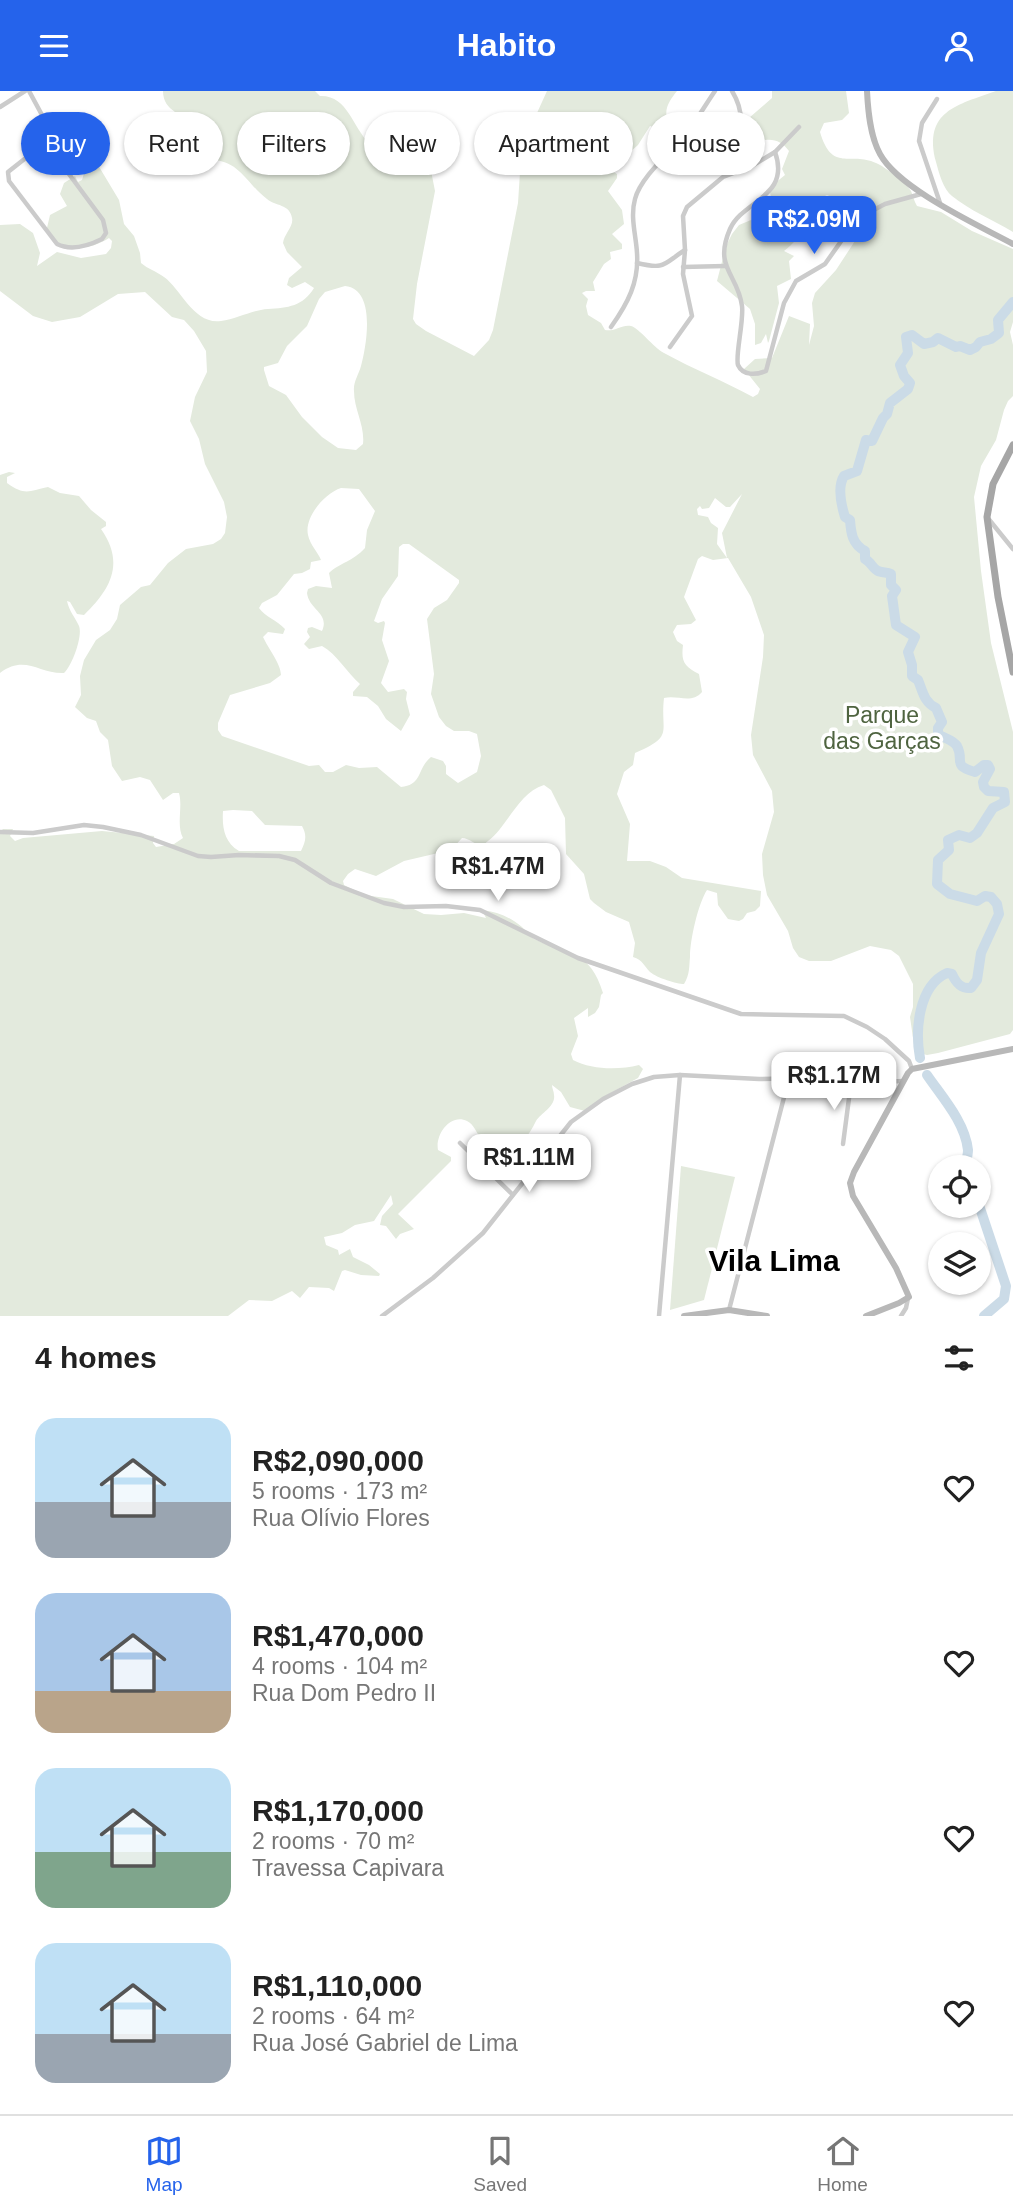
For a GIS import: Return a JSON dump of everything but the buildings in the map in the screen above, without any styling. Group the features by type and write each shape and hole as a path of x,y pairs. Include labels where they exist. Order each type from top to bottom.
{"main road":[{"path":"1013,446 993,484 987,517 996,586 1013,673"}],"street":[{"path":"0,107 27,91 39,112"},
{"path":"611,327 631,297 637,263 633,227 635,198 651,173 687,132 715,91"},
{"path":"732,91 739,112"},
{"path":"867,91 876,144 882,157 895,172 923,194 1013,244"},
{"path":"937,99 922,124 919,141 940,203"},
{"path":"765,158 775,152 799,127"},
{"path":"46,143 99,214 106,233 102,239 90,245 64,247 57,244 9,181 8,172 46,143"},
{"path":"775,152 778,167 771,189 737,218 730,228 724,249 725,265 742,305 743,326 737,361 746,373 766,371 784,303 796,281 825,264 849,230 864,215 885,204 923,194"},
{"path":"670,347 692,316 684,284 683,216 687,207 729,175"},
{"path":"637,263 660,266 685,250"},
{"path":"683,267 725,265"},
{"path":"987,517 1013,549"},
{"path":"0,832 50,831 84,825 141,835 198,856 279,856 295,860 331,883 384,903 404,908 446,906 480,910 578,957 741,1014 844,1016 886,1039 909,1061 912,1069"},
{"path":"901,1316 909,1297 896,1268 853,1196 850,1183 912,1069 1012,1048"},
{"path":"382,1316 433,1278 483,1233 571,1122 603,1099 632,1084 654,1077 680,1075 851,1083 904,1081"},
{"path":"659,1316 680,1075"},
{"path":"729,1310 789,1078"},
{"path":"843,1144 851,1083"},
{"path":"460,1143 512,1194"},
{"path":"866,1316 909,1297"},
{"path":"684,1316 729,1310 767,1316"}],"green space":[{"path":"163,91 315,91 320,96 337,101 348,112 237,112 237,169 223,162 223,112 176,112 166,104"},
{"path":"547,91 677,91 666,112 647,112 647,131 633,149 633,112 537,112"},
{"name":"Parque das Garças","path":"772,91 846,91 849,113 842,120 824,123 820,132 830,152 836,157 867,160 880,165 909,188 917,206 941,212 972,231 1013,249 1013,322 1010,332 1013,345 1013,396 1004,410 996,440 981,466 974,497 991,643 1013,732 1013,1030 1010,1034 938,1053 927,1055 915,1052 910,1017 913,984 899,956 891,950 870,946 831,961 809,961 799,957 793,948 788,931 767,895 763,875 762,854 774,812 772,791 753,755 751,735 764,635 751,597 728,558 713,560 702,556 698,559 684,597 696,620 691,624 677,625 673,632 677,641 683,645 685,663 699,674 702,692 694,698 664,698 664,726 661,737 635,753 633,765 624,772 617,794 630,824 627,861 650,861 666,867 682,878 761,891 760,906 739,921 728,919 718,905 717,893 707,890 695,922 689,971 684,984 653,974 641,961 633,957 635,943 629,922 606,912 590,899 584,874 566,854 565,818 551,790 544,785 520,802 484,845 462,838 451,850 404,861 376,876 355,869 343,881 344,885 364,895 393,899 424,914 464,913 486,918 482,910 499,914 517,923 534,939 585,961 598,979 603,993 595,1013 588,1017 588,1008 574,1018 578,1036 571,1054 573,1060 606,1068 639,1065 643,1069 638,1078 585,1111 570,1107 561,1092 552,1085 554,1099 551,1106 538,1118 520,1143 507,1149 490,1145 467,1121 461,1119 450,1123 441,1132 438,1150 451,1157 451,1161 398,1214 414,1229 400,1234 396,1239 386,1226 380,1225 382,1216 393,1204 391,1195 374,1221 324,1237 326,1245 338,1250 339,1255 350,1249 353,1257 369,1265 379,1276 361,1275 345,1270 342,1271 334,1291 329,1288 309,1287 300,1298 292,1291 272,1301 249,1300 228,1316 0,1316 0,832 3,829 13,829 10,836 15,841 102,831 154,836 153,843 156,847 174,844 183,838 179,793 173,793 163,800 150,780 140,777 122,781 112,766 108,740 100,732 96,721 87,718 75,707 81,695 80,676 84,660 96,640 110,630 117,619 120,605 141,587 150,585 168,563 186,549 213,544 221,539 225,533 227,517 224,502 205,464 199,439 190,421 195,397 207,372 206,351 194,331 184,320 172,317 145,292 118,294 80,317 52,322 33,316 0,291 0,225 20,224 33,233 40,253 37,266 57,252 81,258 106,254 111,248 112,241 109,238 76,248 60,244 46,232 50,215 67,206 60,194 64,183 75,176 78,182 84,175 104,175 119,200 124,224 134,236 141,263 164,277 203,318 221,321 262,310 288,307 305,299 314,288 305,282 292,288 287,285 289,278 302,267 287,252 283,243 292,221 291,213 260,193 244,175 350,175 350,115 364,137 364,175 432,175 435,191 413,319 426,331 474,356 489,340 493,330 518,203 520,175 617,175 608,191 622,210 624,224 612,234 622,244 622,249 610,252 611,259 604,264 593,282 595,291 582,293 588,299 588,315 601,323 605,330 631,326 664,353 753,397 760,389 744,369 755,359 772,358 789,316 810,324 809,345 814,326 812,303 815,293 836,270 866,224 844,202 827,195 818,201 802,232 784,251 794,256 789,261 791,279 777,286 779,303 768,343 766,334 761,343 755,345 755,324 750,309 717,281 726,246 739,225 763,215 772,220 773,206 769,188 785,175 782,169 789,151 778,142 765,140 765,112 756,112 772,98","holes":["345,286 355,289 361,297 367,319 365,345 354,388 363,444 356,450 338,448 322,437 302,417 286,395 269,386 264,370 264,367 278,363 287,346 307,326 325,292","341,488 359,489 375,511 367,530 365,548 329,573 332,588 316,586 308,589 311,604 321,616 324,625 322,631 308,628 310,637 304,644 309,649 322,646 332,654 360,684 353,696 367,697 378,706 386,719 401,731 410,715 407,692 404,689 388,692 381,683 389,661 382,640 385,623 374,621 382,599 398,576 399,547 409,544 459,580 447,600 434,608 427,619 434,674 431,694 439,717 454,731 477,734 481,756 477,772 458,783 446,774 443,761 431,757 416,780 401,787 377,767 359,768 346,765 333,772 325,772 319,765 309,766 222,736 218,730 218,723 230,695 270,683 281,675 277,661 263,637 268,632 283,634 285,629 259,608 262,603 277,595 294,574 310,569 311,562 321,560 309,539 309,521 322,500","742,494 722,533 727,558 717,544 718,528 708,517 698,515 697,509 700,506 702,509 709,508 715,498 730,507","223,811 252,811 265,825 302,826 305,838 301,851 239,851 230,843 223,823"]},
{"path":"996,91 1013,91 1013,232 966,206 949,193 940,176 933,145 934,131 946,113 956,106"},
{"path":"15,473 7,477 7,483 18,490 48,487 60,493 79,496 106,522 106,526 101,529 112,553 112,575 101,595 84,615 77,614 67,601 80,631 76,651 64,673 17,665 0,673 0,475"},
{"path":"681,1166 735,1177 704,1300 670,1310"}],"waterway":[{"path":"920,1058 918,1035 924,998 937,979 947,973 952,974 957,983 971,988 977,980 981,953 999,914 997,904 991,897 985,896 977,901 950,894 937,884 938,860 949,850 948,840 959,835 970,838 977,833 993,808 1005,802 1004,792 988,791 983,782 990,769 988,765 975,772 963,767 957,746 938,734 942,722 936,708 926,700 918,680 912,676 908,652 915,637 896,625 892,596 896,590 891,585 891,574 875,569 865,559 865,551 855,542 850,520 845,517 842,507 841,485 844,476 857,471 866,440 872,441 890,403 908,389 910,383 900,365 908,353 906,337 912,335 924,344 938,338 956,347 970,350 999,333 998,320 1013,302"},
{"path":"927,1075 952,1110 966,1140 967,1155"},
{"path":"983,1218 1006,1286 1004,1299 984,1316"}],"district":[{"name":"Vila Lima","path":"774,1261"}]}
